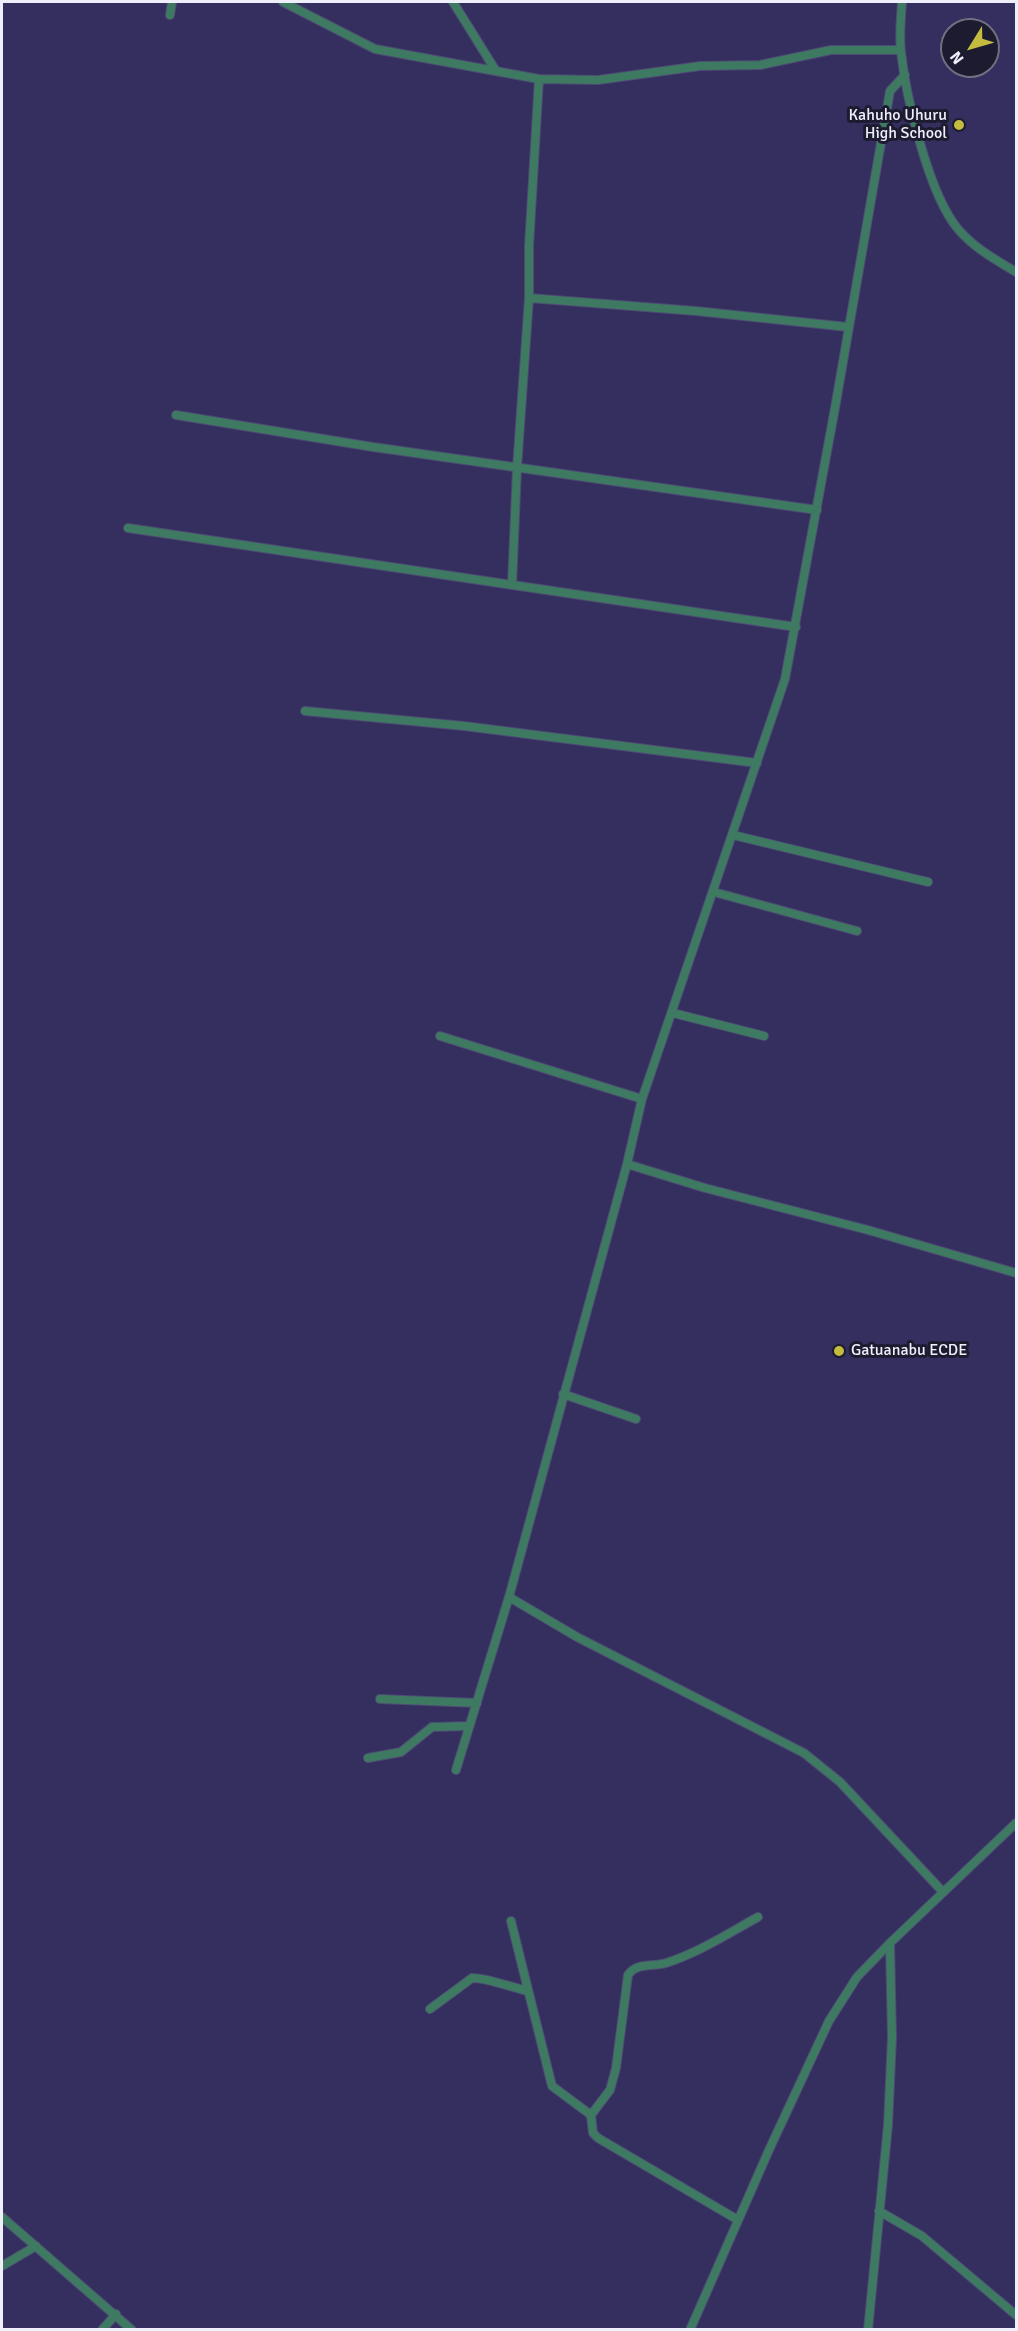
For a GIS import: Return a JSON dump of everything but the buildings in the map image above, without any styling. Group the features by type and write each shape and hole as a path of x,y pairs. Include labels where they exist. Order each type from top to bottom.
{"street":[{"path":"171,15 172,2"},
{"path":"283,2 375,49 539,79 598,80 700,66 760,65 831,50 900,50"},
{"path":"453,2 496,71"},
{"path":"902,2 900,50 923,152 940,202 959,231 981,251 1017,273"},
{"path":"456,1770 509,1597 627,1164 642,1099 785,679 890,91 905,75"},
{"path":"512,585 539,79"},
{"path":"529,298 696,311 848,327"},
{"path":"176,415 517,468 817,510"},
{"path":"128,528 796,627"},
{"path":"305,711 464,726 757,763"},
{"path":"733,835 928,882"},
{"path":"714,891 857,931"},
{"path":"673,1013 764,1036"},
{"path":"440,1035 642,1099"},
{"path":"627,1164 705,1188 868,1230 1017,1274"},
{"path":"563,1394 636,1419"},
{"path":"509,1597 587,1642 804,1753 840,1782 943,1892"},
{"path":"380,1700 477,1703"},
{"path":"368,1758 401,1752 432,1727 469,1726"},
{"path":"690,2330 829,2021 857,1977 1017,1823"},
{"path":"738,2220 606,2144 593,2133 591,2115 610,2090 616,2068 628,1975 636,1967 665,1964 687,1955 758,1917"},
{"path":"511,1921 552,2086 591,2115"},
{"path":"868,2330 888,2125 892,2038 890,1943"},
{"path":"429,2009 472,1978 480,1977 496,1984 528,1992"},
{"path":"879,2211 922,2236 1017,2315"},
{"path":"2,2217 132,2330"},
{"path":"2,2266 36,2246"},
{"path":"102,2330 116,2314"}],"place":[{"name":"Kahuho Uhuru High School","path":"959,125"},
{"name":"Gatuanabu ECDE","path":"839,1351"}]}
